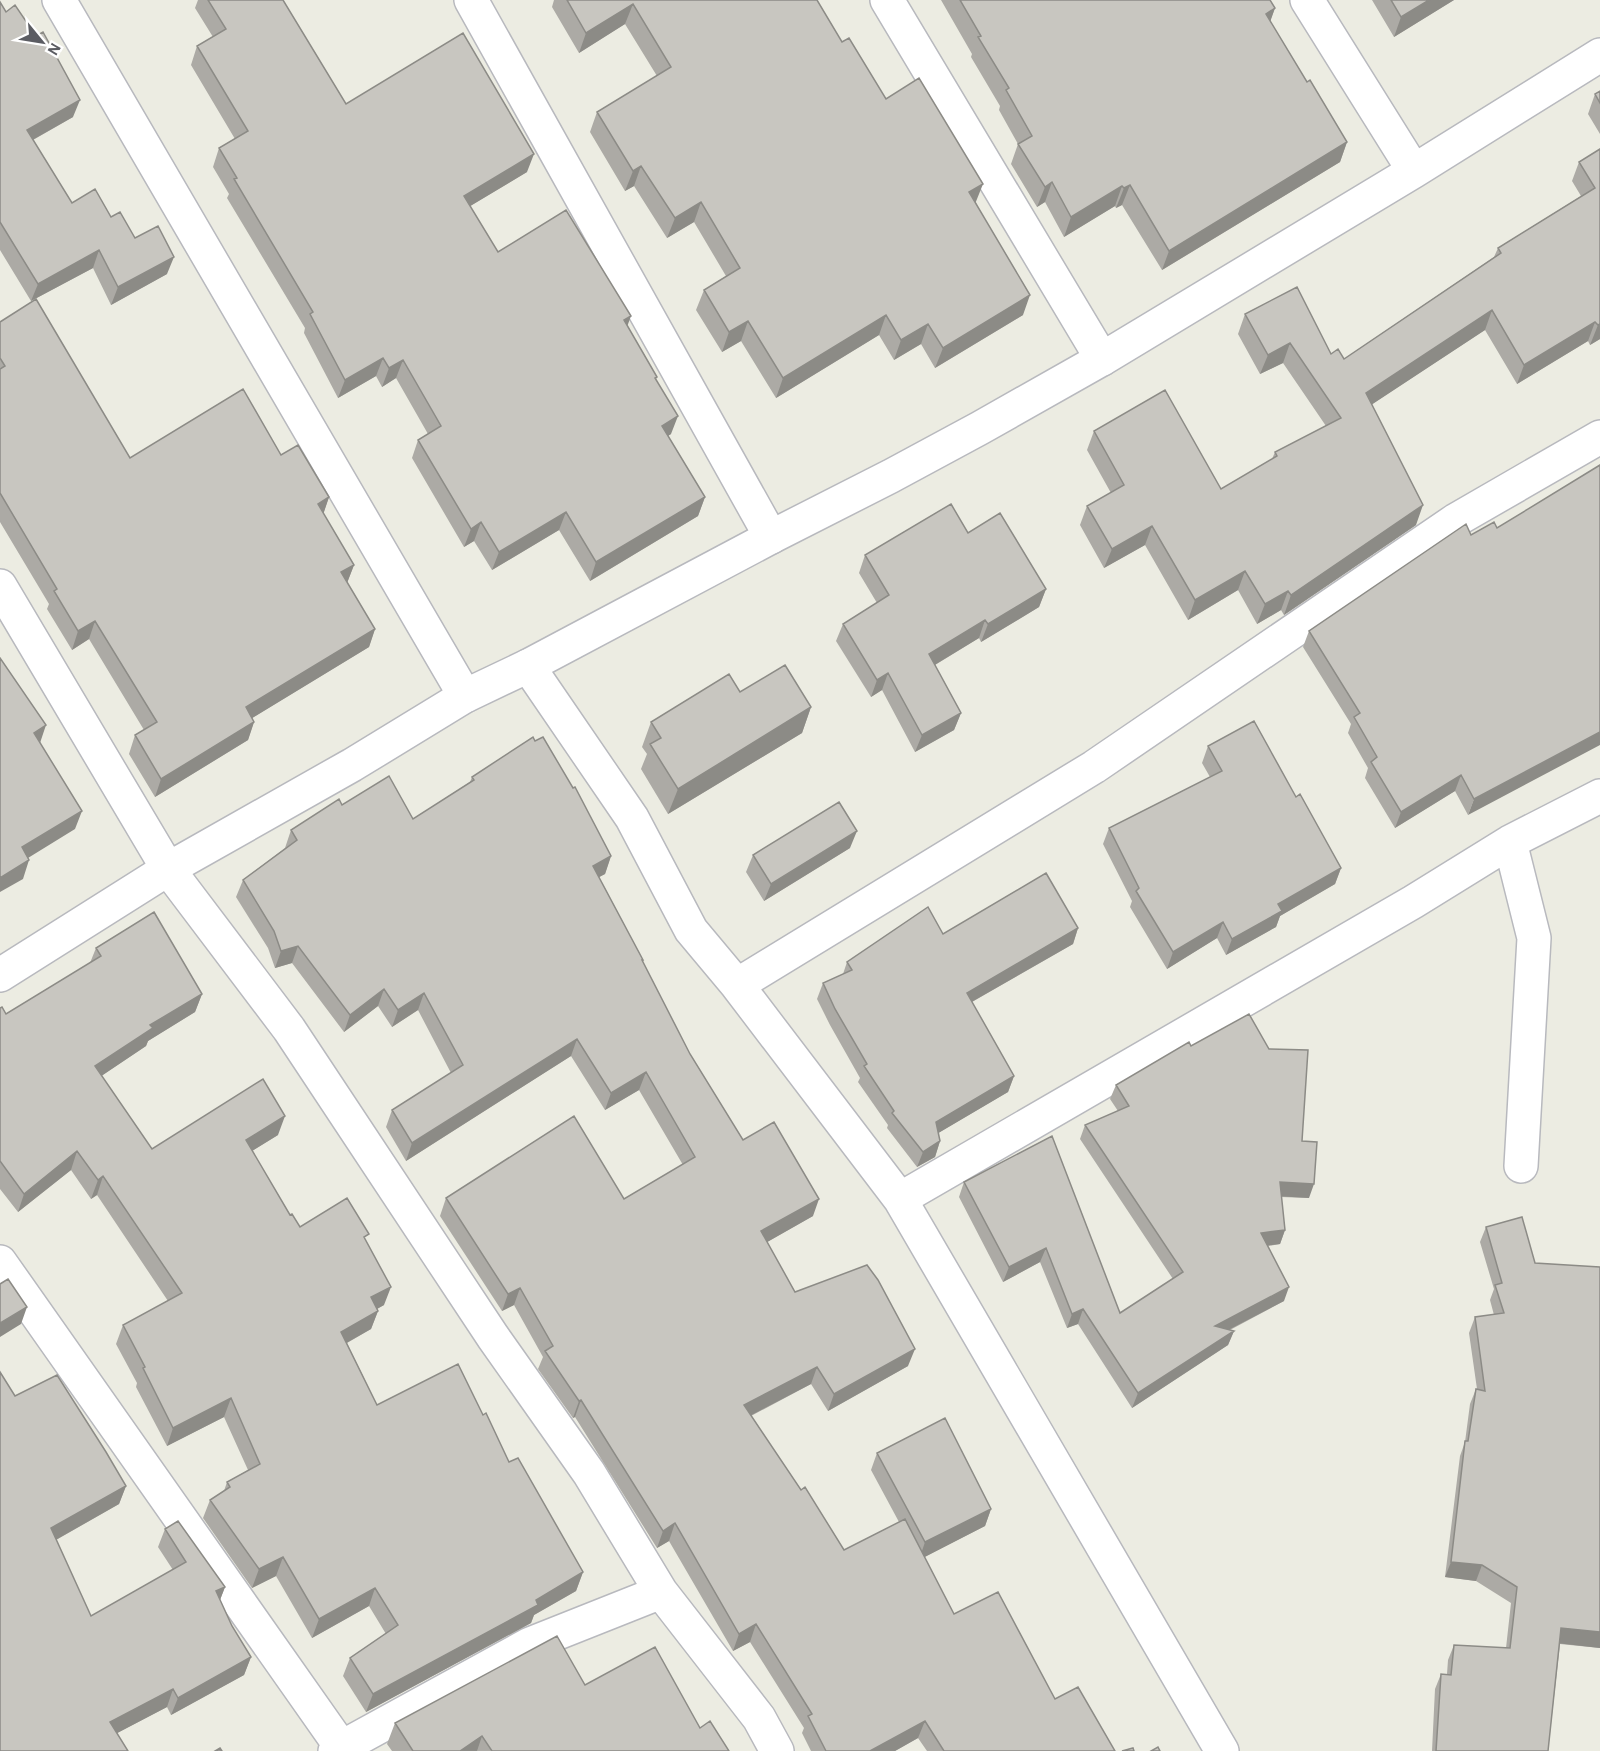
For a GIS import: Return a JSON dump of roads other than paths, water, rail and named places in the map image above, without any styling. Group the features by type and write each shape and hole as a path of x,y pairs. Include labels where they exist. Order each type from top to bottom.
{"street":[{"path":"59,0 465,696"},
{"path":"471,0 771,537"},
{"path":"887,0 1102,359"},
{"path":"1307,0 1414,171"},
{"path":"0,975 168,869 352,765 465,696 528,666 970,433 1102,359 1414,171 1600,55"},
{"path":"737,985 1094,767 1456,520 1600,437"},
{"path":"0,586 168,869 289,1029 493,1337 589,1473 661,1592 759,1718 777,1751"},
{"path":"528,666 632,818 691,930 737,985 900,1199 1222,1751"},
{"path":"900,1199 1413,902 1510,842 1600,796"},
{"path":"1510,842 1534,938 1521,1166"},
{"path":"0,1262 340,1750 530,1644 661,1592"}]}
